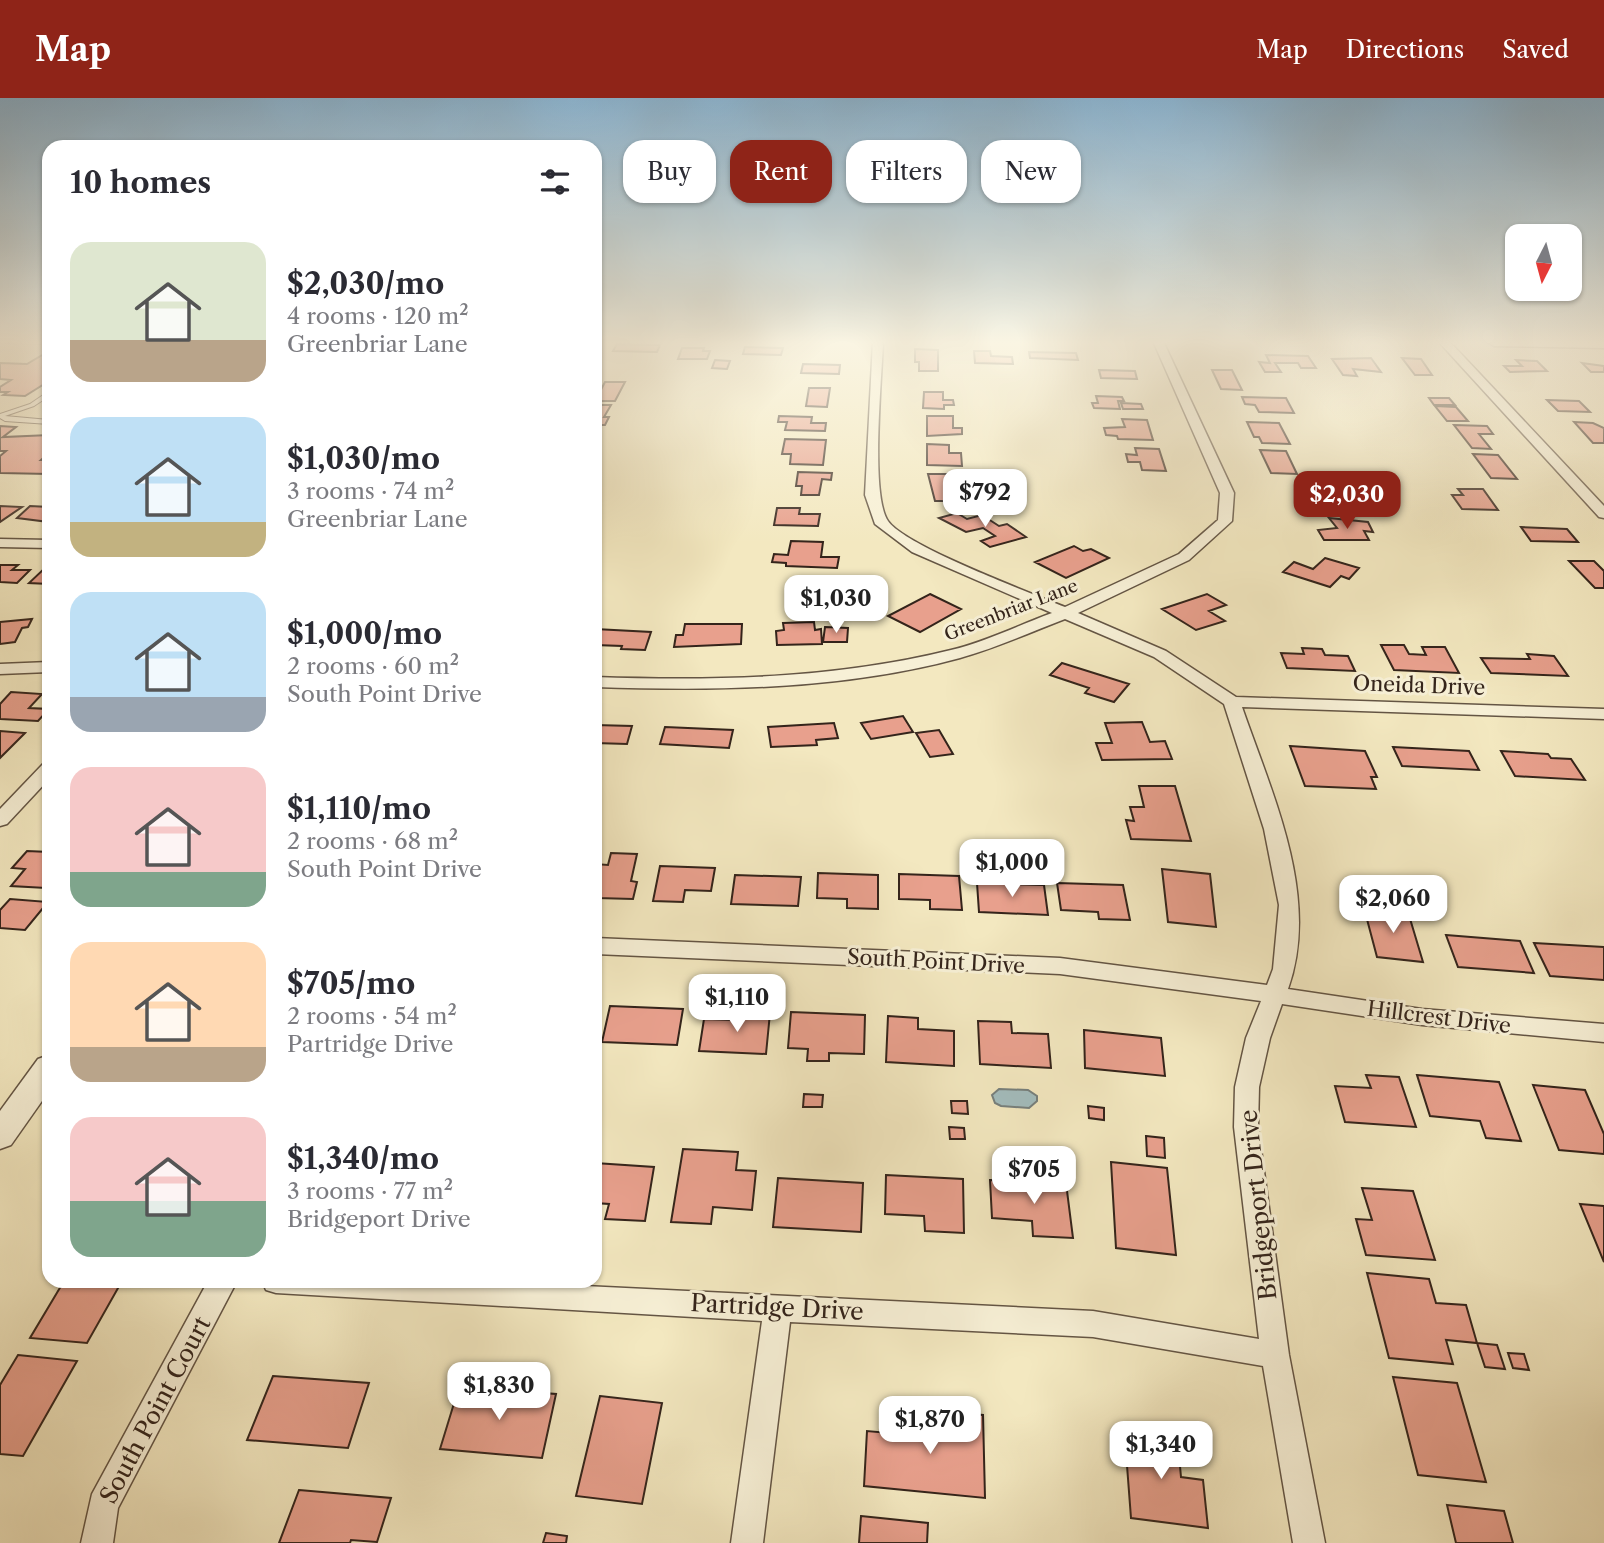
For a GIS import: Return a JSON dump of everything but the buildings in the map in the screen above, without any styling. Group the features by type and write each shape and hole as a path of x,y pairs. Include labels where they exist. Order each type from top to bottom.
{"street":[{"path":"875,408 872,495 882,524 917,549 1160,654 1232,702"},
{"name":"Greenbriar Lane","path":"602,682 685,685 822,679 957,654 1066,613 1184,556 1225,520 1227,494 1188,408"},
{"path":"1506,408 1604,514"},
{"path":"0,543 42,544"},
{"path":"0,669 42,667"},
{"name":"Oneida Drive","path":"1232,702 1604,714"},
{"name":"Bridgeport Drive","path":"1232,702 1274,829 1289,905 1284,968 1258,1038 1247,1087 1246,1127 1275,1355 1309,1543"},
{"path":"0,820 42,775"},
{"name":"South Point Drive","path":"602,946 1060,967 1144,975 1275,994"},
{"name":"Hillcrest Drive","path":"1275,994 1422,1017 1604,1033"},
{"path":"0,1136 42,1077"},
{"name":"South Point Court","path":"97,1543 103,1505 219,1288"},
{"name":"Partridge Drive","path":"391,1288 1093,1324 1275,1355"},
{"path":"747,1543 778,1307"}],"lane":[{"path":"0,416 22,408"},
{"path":"0,416 5,419 42,422"}],"water":[{"path":"999,1089 1028,1090 1037,1096 1037,1101 1029,1108 1001,1106 995,1103 992,1095"}]}
